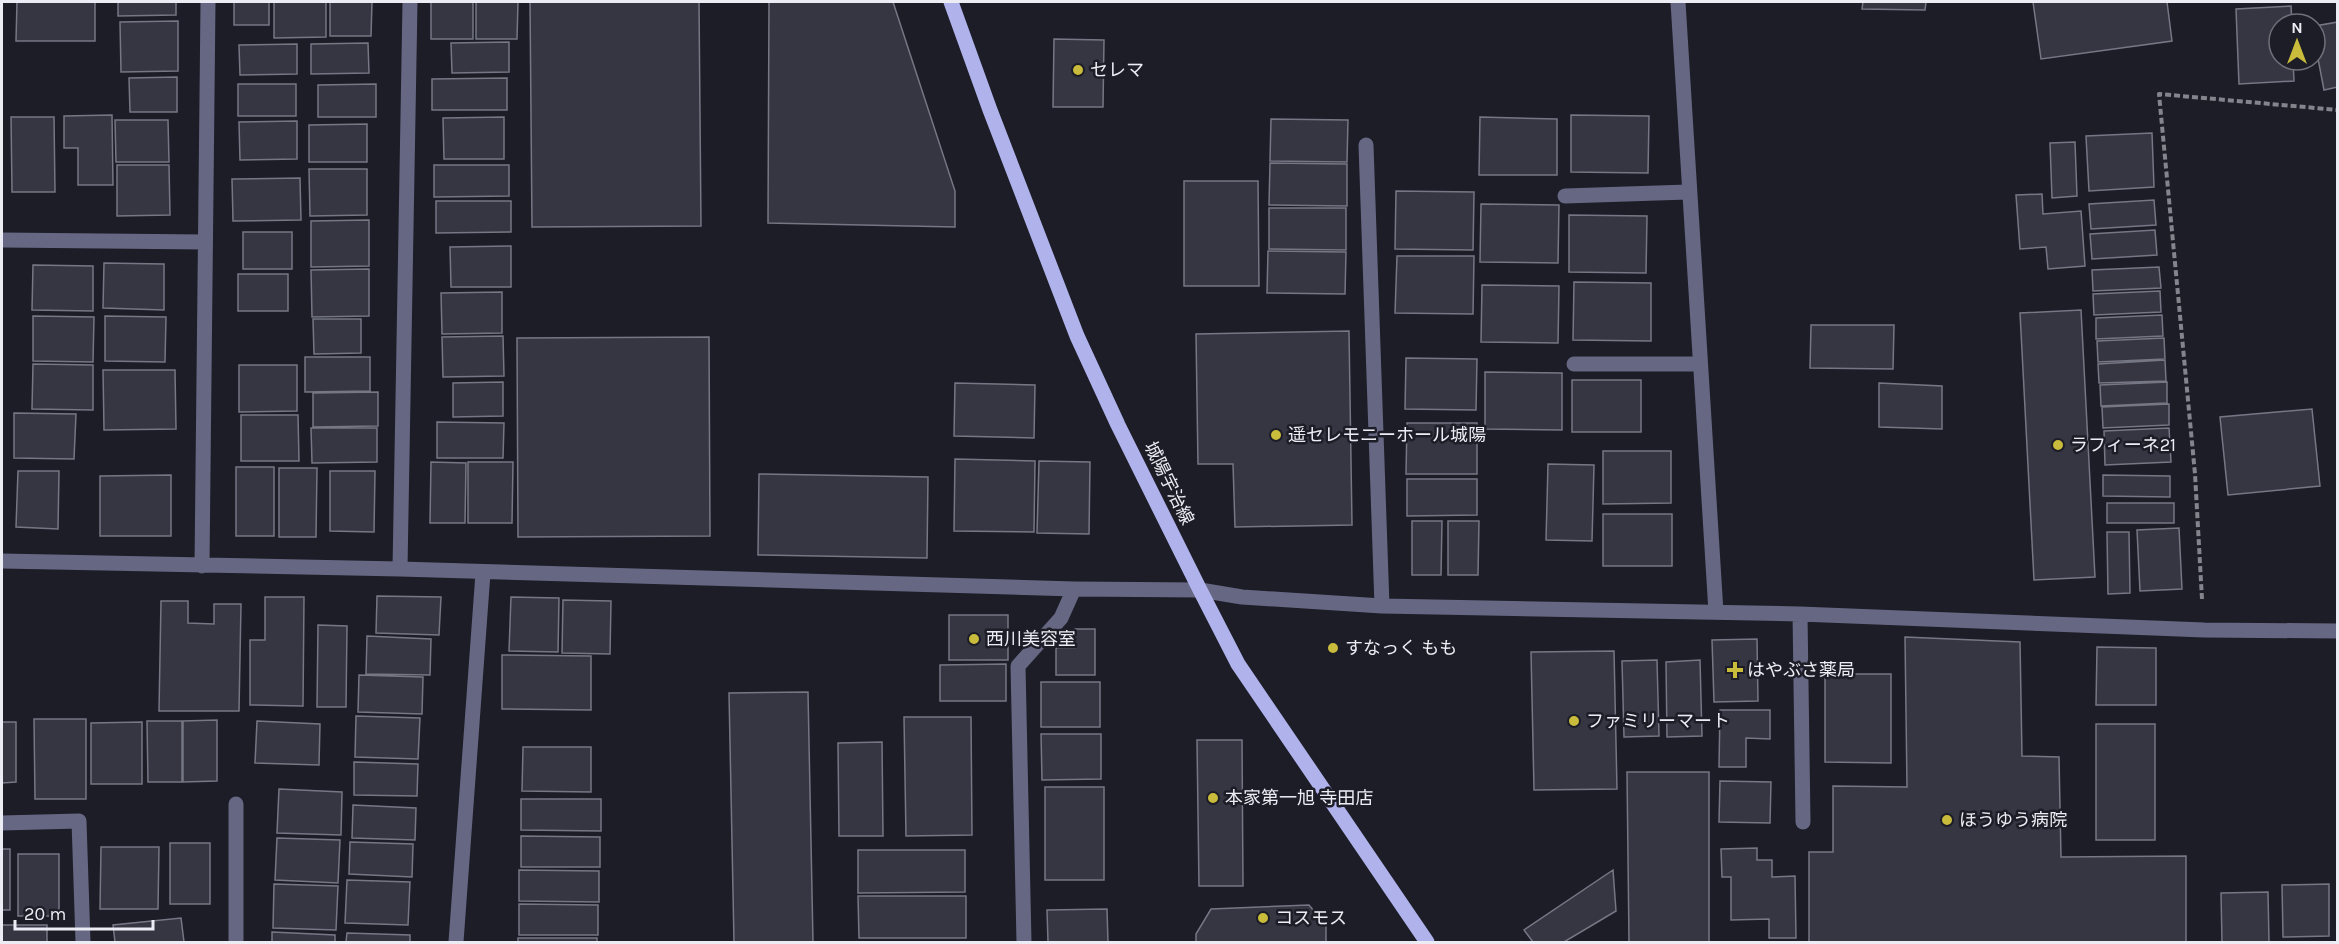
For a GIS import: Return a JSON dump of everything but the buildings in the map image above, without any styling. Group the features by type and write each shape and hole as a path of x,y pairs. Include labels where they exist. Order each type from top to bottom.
{"main road":[{"name":"城陽宇治線","path":"951,2 1077,336 1118,425 1200,590 1238,664 1427,942"}],"street":[{"path":"202,566 208,2"},
{"path":"400,569 410,2"},
{"path":"1678,2 1688,192 1716,612"},
{"path":"1366,145 1382,606"},
{"path":"1565,196 1688,192"},
{"path":"2,240 206,242"},
{"path":"1574,364 1700,363"},
{"path":"2,561 400,569 1074,589 1200,590 1242,597 1382,606 1800,614 2204,630 2337,631"},
{"path":"456,942 483,573"},
{"path":"1024,942 1018,666 1061,618 1074,589"},
{"path":"1800,614 1803,822"},
{"path":"236,804 236,942"},
{"path":"2,823 79,821 83,942"}],"path":[{"path":"2204,630 2194,474 2159,94 2337,111"}],"place":[{"name":"セレマ","path":"1078,70"},
{"name":"遥セレモニーホール城陽","path":"1276,435"},
{"name":"ラフィーネ21","path":"2058,445"},
{"name":"西川美容室","path":"974,639"},
{"name":"すなっく もも","path":"1333,648"},
{"name":"はやぶさ薬局","path":"1735,670"},
{"name":"ファミリーマート","path":"1574,721"},
{"name":"本家第一旭 寺田店","path":"1213,798"},
{"name":"ほうゆう病院","path":"1947,820"},
{"name":"コスモス","path":"1263,918"}]}
